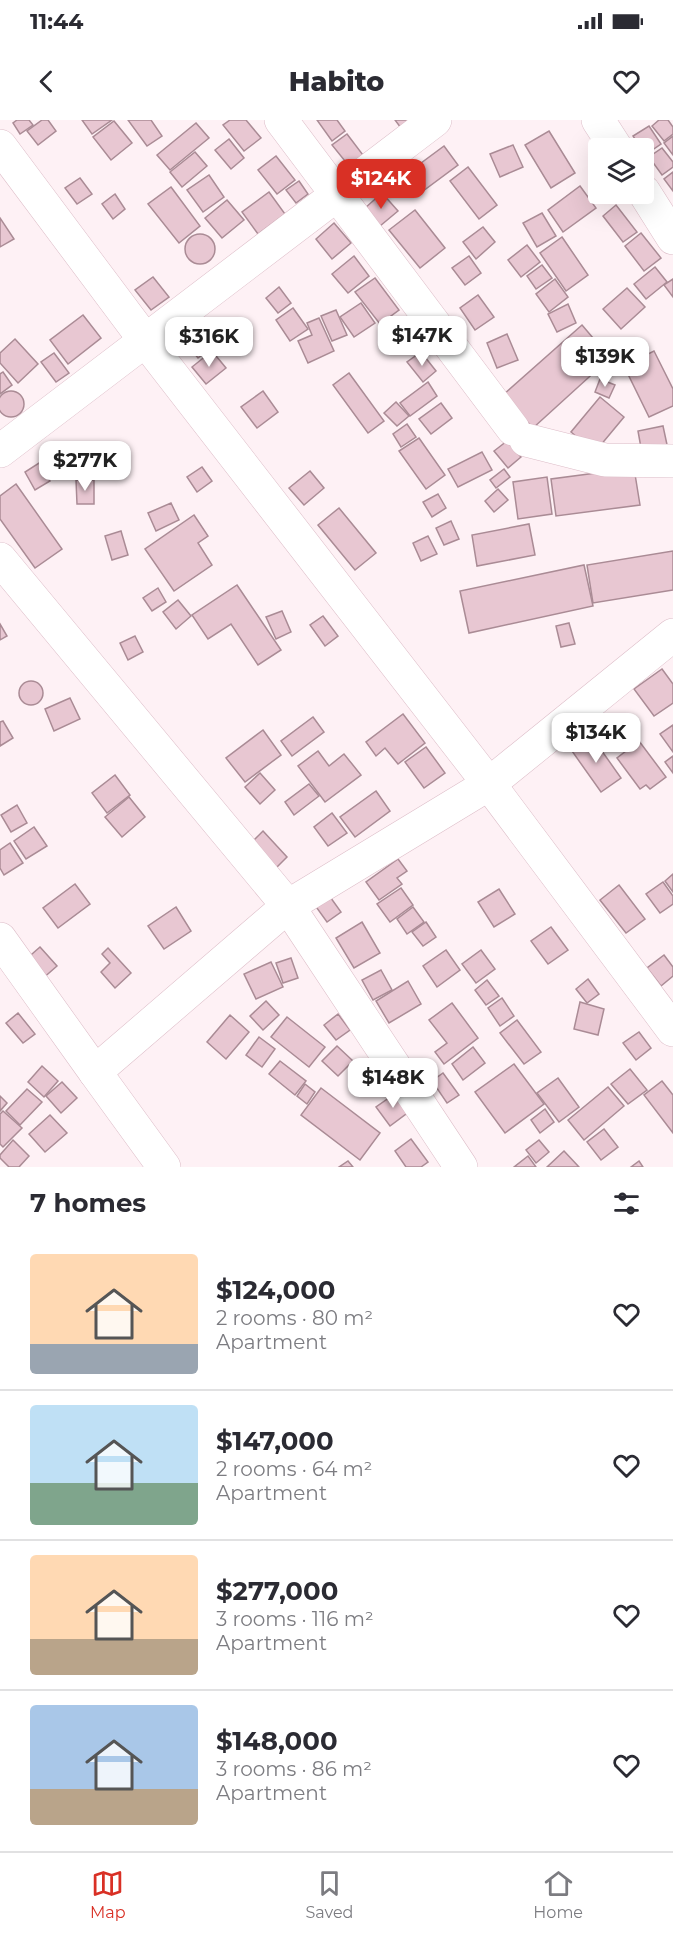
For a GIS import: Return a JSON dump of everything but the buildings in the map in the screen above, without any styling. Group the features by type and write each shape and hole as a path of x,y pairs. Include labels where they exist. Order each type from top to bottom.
{"street":[{"path":"281,120 520,435 604,460 673,461"},
{"path":"0,451 435,120"},
{"path":"597,120 609,138"},
{"path":"0,146 146,340 489,784 673,1030"},
{"path":"652,204 673,238"},
{"path":"0,560 288,906 461,1167"},
{"path":"95,1072 288,906 489,784 673,635"},
{"path":"0,939 164,1167"}]}
